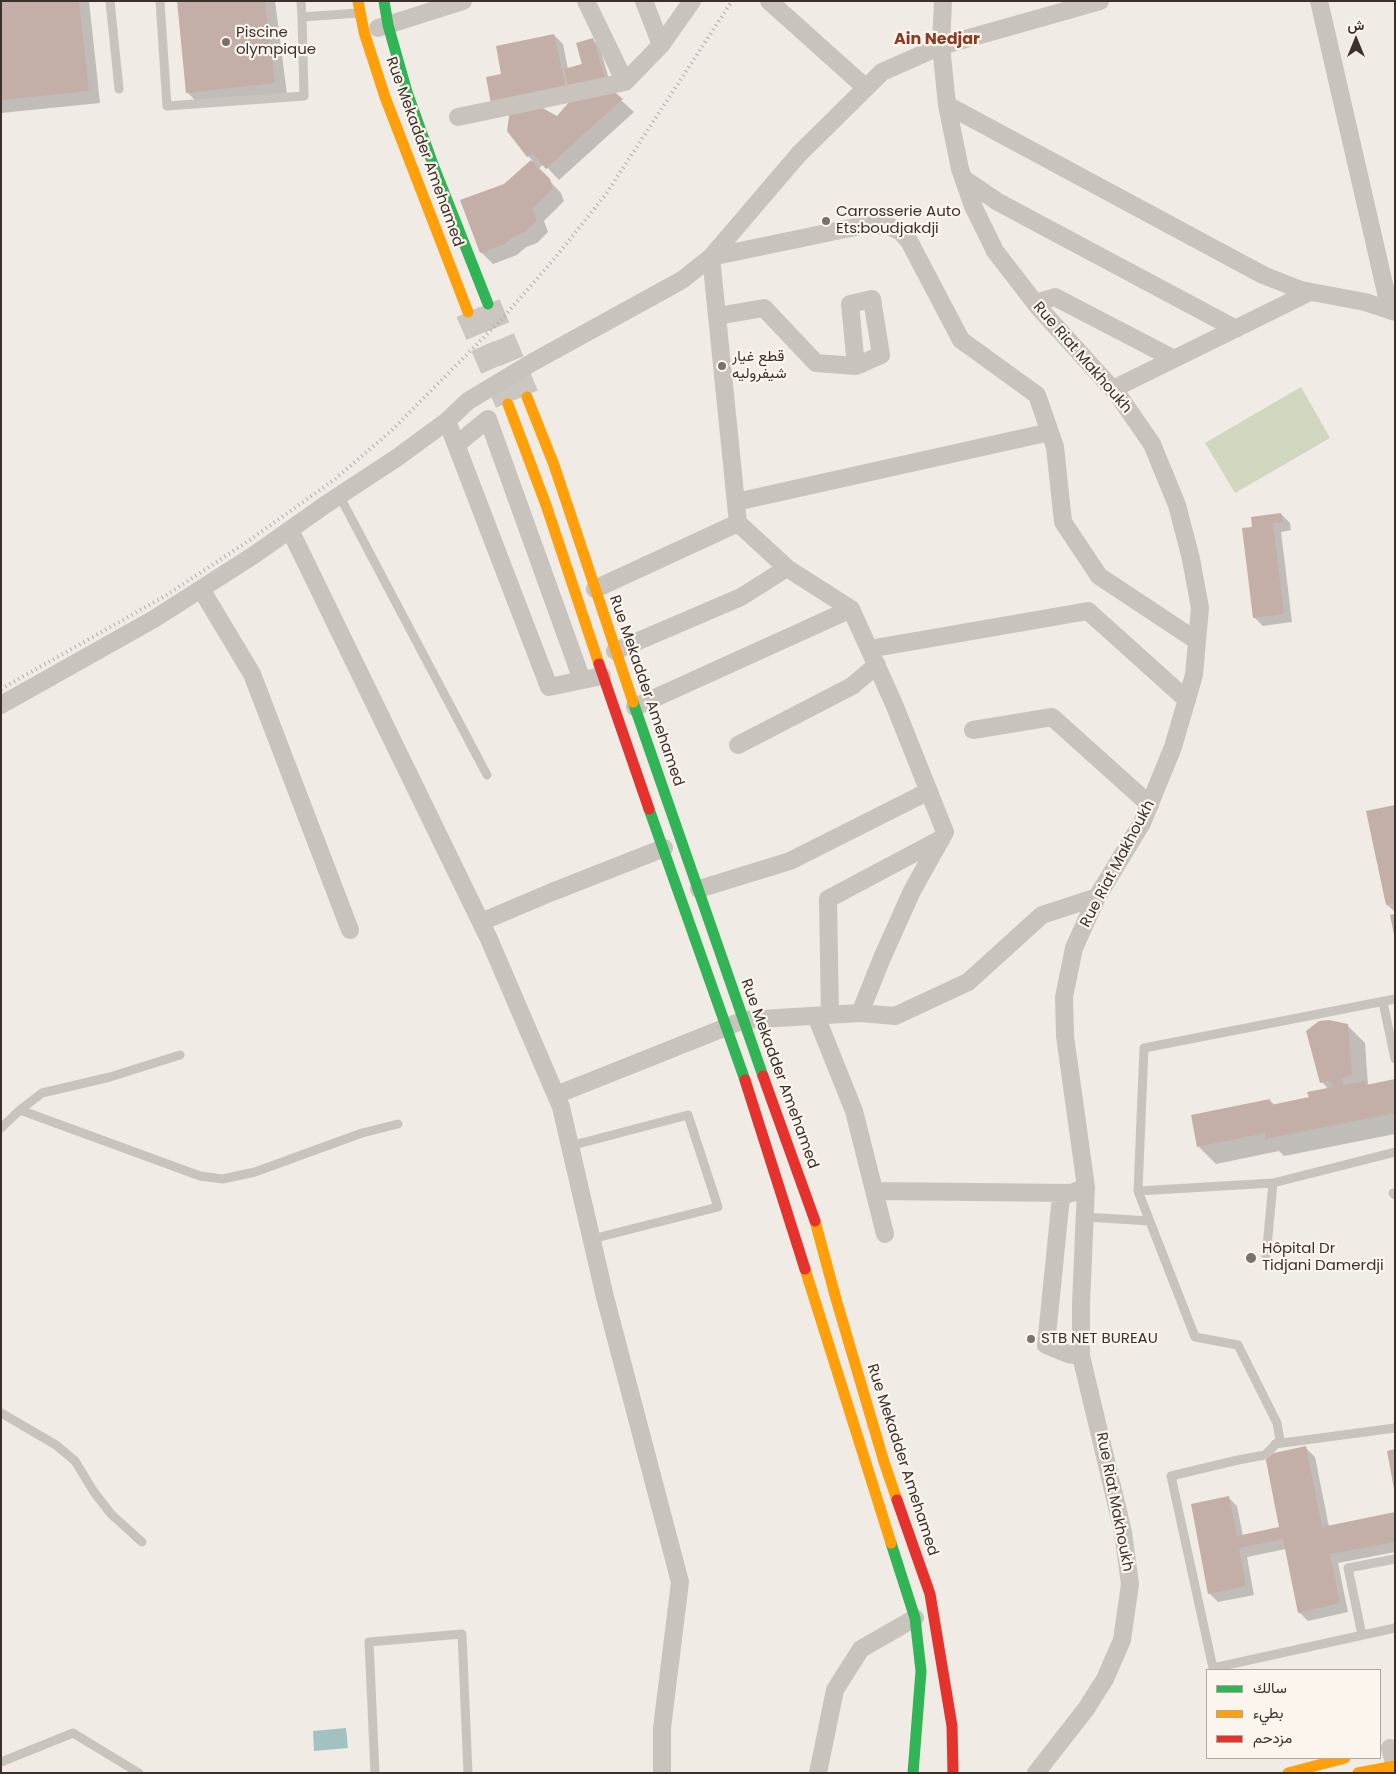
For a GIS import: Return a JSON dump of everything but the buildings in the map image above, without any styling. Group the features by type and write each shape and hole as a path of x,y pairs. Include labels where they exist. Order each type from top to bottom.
{"main road":[{"name":"Rue Mekadder Amehamed","path":"384,1 388,25 407,92 434,167 488,304"},
{"name":"Rue Mekadder Amehamed","path":"359,7 364,32 385,97 468,312"},
{"name":"Rue Mekadder Amehamed","path":"527,397 554,465 635,707 817,1226 836,1299 884,1462 930,1594 952,1726 953,1773"},
{"path":"508,404 546,505 602,676 747,1085 915,1618 921,1671 913,1773"},
{"path":"1288,1773 1341,1759"},
{"path":"1358,1773 1395,1766"}],"street":[{"path":"364,32 463,1"},
{"path":"586,1 625,82"},
{"path":"644,1 662,45"},
{"path":"458,116 625,82 662,45 692,1"},
{"path":"768,1 866,88"},
{"name":"Rue Riat Makhoukh","path":"943,1 941,46 947,105 960,169 973,206 995,251 1034,303 1113,389 1152,444 1177,505 1191,558 1200,608 1194,675 1173,747 1142,823 1098,897 1074,948 1064,997 1065,1036 1079,1190 1085,1216 1081,1356 1123,1532 1130,1584 1122,1640 1105,1679 1086,1709 1036,1773"},
{"path":"1,705 146,624 201,589 398,457 447,421 468,401 533,362 682,280 712,257 798,154 882,72 941,46 1100,1"},
{"path":"1319,1 1392,311"},
{"path":"947,105 1263,275 1301,290 1365,302 1392,311"},
{"path":"964,179 998,202 1236,328"},
{"path":"712,257 865,226 889,226 900,232 909,240 961,340 1037,395 1055,447 1062,522 1099,576 1197,641"},
{"path":"712,257 738,523 787,568 852,609 877,665 945,832 912,891 860,1013"},
{"path":"1113,389 1310,292"},
{"path":"1034,303 1055,297 1174,359"},
{"path":"717,316 764,308 816,363 856,366"},
{"path":"456,445 488,419 582,680"},
{"path":"447,421 549,687 602,676"},
{"path":"736,502 1050,432"},
{"path":"595,589 738,523"},
{"path":"290,530 481,922 561,1107 608,1306 680,1582 662,1728 662,1773"},
{"path":"616,650 741,597 787,568"},
{"path":"201,589 252,674 350,930"},
{"path":"635,707 852,609"},
{"path":"869,648 1088,611 1187,700"},
{"path":"738,745 852,686 877,665"},
{"path":"973,730 1052,717 1150,805"},
{"path":"699,889 790,861 928,790"},
{"path":"885,1234 854,1111 823,1015 828,899 942,838"},
{"path":"481,922 664,848"},
{"path":"556,1094 744,1020 860,1013 895,1016 968,982 1042,915 1098,897"},
{"path":"874,1191 1079,1190"},
{"path":"1079,1190 1061,1197 1046,1344 1068,1354 1081,1356"},
{"path":"1053,1279 1082,1281"},
{"path":"818,1773 835,1690 861,1649 915,1618"},
{"path":"1388,1748 1395,1766"}],"lane":[{"path":"110,1 119,89"},
{"path":"160,1 167,106 304,96 301,1"},
{"path":"302,17 359,7"},
{"path":"339,495 487,775"},
{"path":"1395,999 1144,1048 1138,1191 1195,1337 1238,1345 1277,1423 1280,1440 1265,1455 1171,1476 1213,1669 1395,1628"},
{"path":"1383,1002 1394,1059"},
{"path":"1,1128 42,1093 110,1077 180,1055"},
{"path":"20,1110 200,1176 223,1179 255,1172 362,1134 398,1124"},
{"path":"570,1146 688,1115 718,1207 592,1239"},
{"path":"1138,1191 1273,1183 1395,1152"},
{"path":"1266,1257 1273,1183"},
{"path":"1085,1216 1150,1221"},
{"path":"1,1413 56,1445 75,1461 94,1492 111,1514 142,1542"},
{"path":"1276,1444 1395,1428"},
{"path":"1362,1635 1348,1568 1395,1558"},
{"path":"375,1773 369,1642 462,1634 468,1773"},
{"path":"1,1762 73,1733 140,1773"}],"green space":[{"path":"1301,387 1330,438 1235,493 1205,443"}],"water":[{"path":"346,1728 348,1748 314,1751 313,1731"}],"tunnel":[{"path":"488,304 527,397"},
{"path":"468,312 508,404"}],"railway":[{"path":"1,689 165,596 244,544 334,480 392,430 501,320 555,258 606,194 732,1"}],"traffic: fast":[{"path":"384,1 388,25 407,92 434,167 488,304"},
{"path":"633,702 763,1076"},
{"path":"649,809 745,1080"},
{"path":"891,1543 915,1618 921,1671 913,1773"}],"traffic: slow":[{"path":"358,1 364,32 385,97 468,312"},
{"path":"527,397 554,465 633,702"},
{"path":"508,404 546,505 599,664"},
{"path":"815,1221 836,1299 897,1500"},
{"path":"805,1269 891,1543"},
{"path":"1288,1773 1341,1759"},
{"path":"1358,1773 1395,1766"}],"traffic: jam":[{"path":"599,664 649,809"},
{"path":"763,1076 815,1221"},
{"path":"745,1080 805,1269"},
{"path":"897,1500 930,1594 952,1726 953,1773"}],"place":[{"name":"Piscine olympique","path":"226,42"},
{"name":"Carrosserie Auto Ets:boudjakdji","path":"826,221"},
{"name":"قطع غيار شيفروليه","path":"722,366"},
{"name":"Hôpital Dr Tidjani Damerdji","path":"1251,1258"},
{"name":"STB NET BUREAU","path":"1031,1339"}],"district":[{"name":"Ain Nedjar","path":"937,40"}]}
